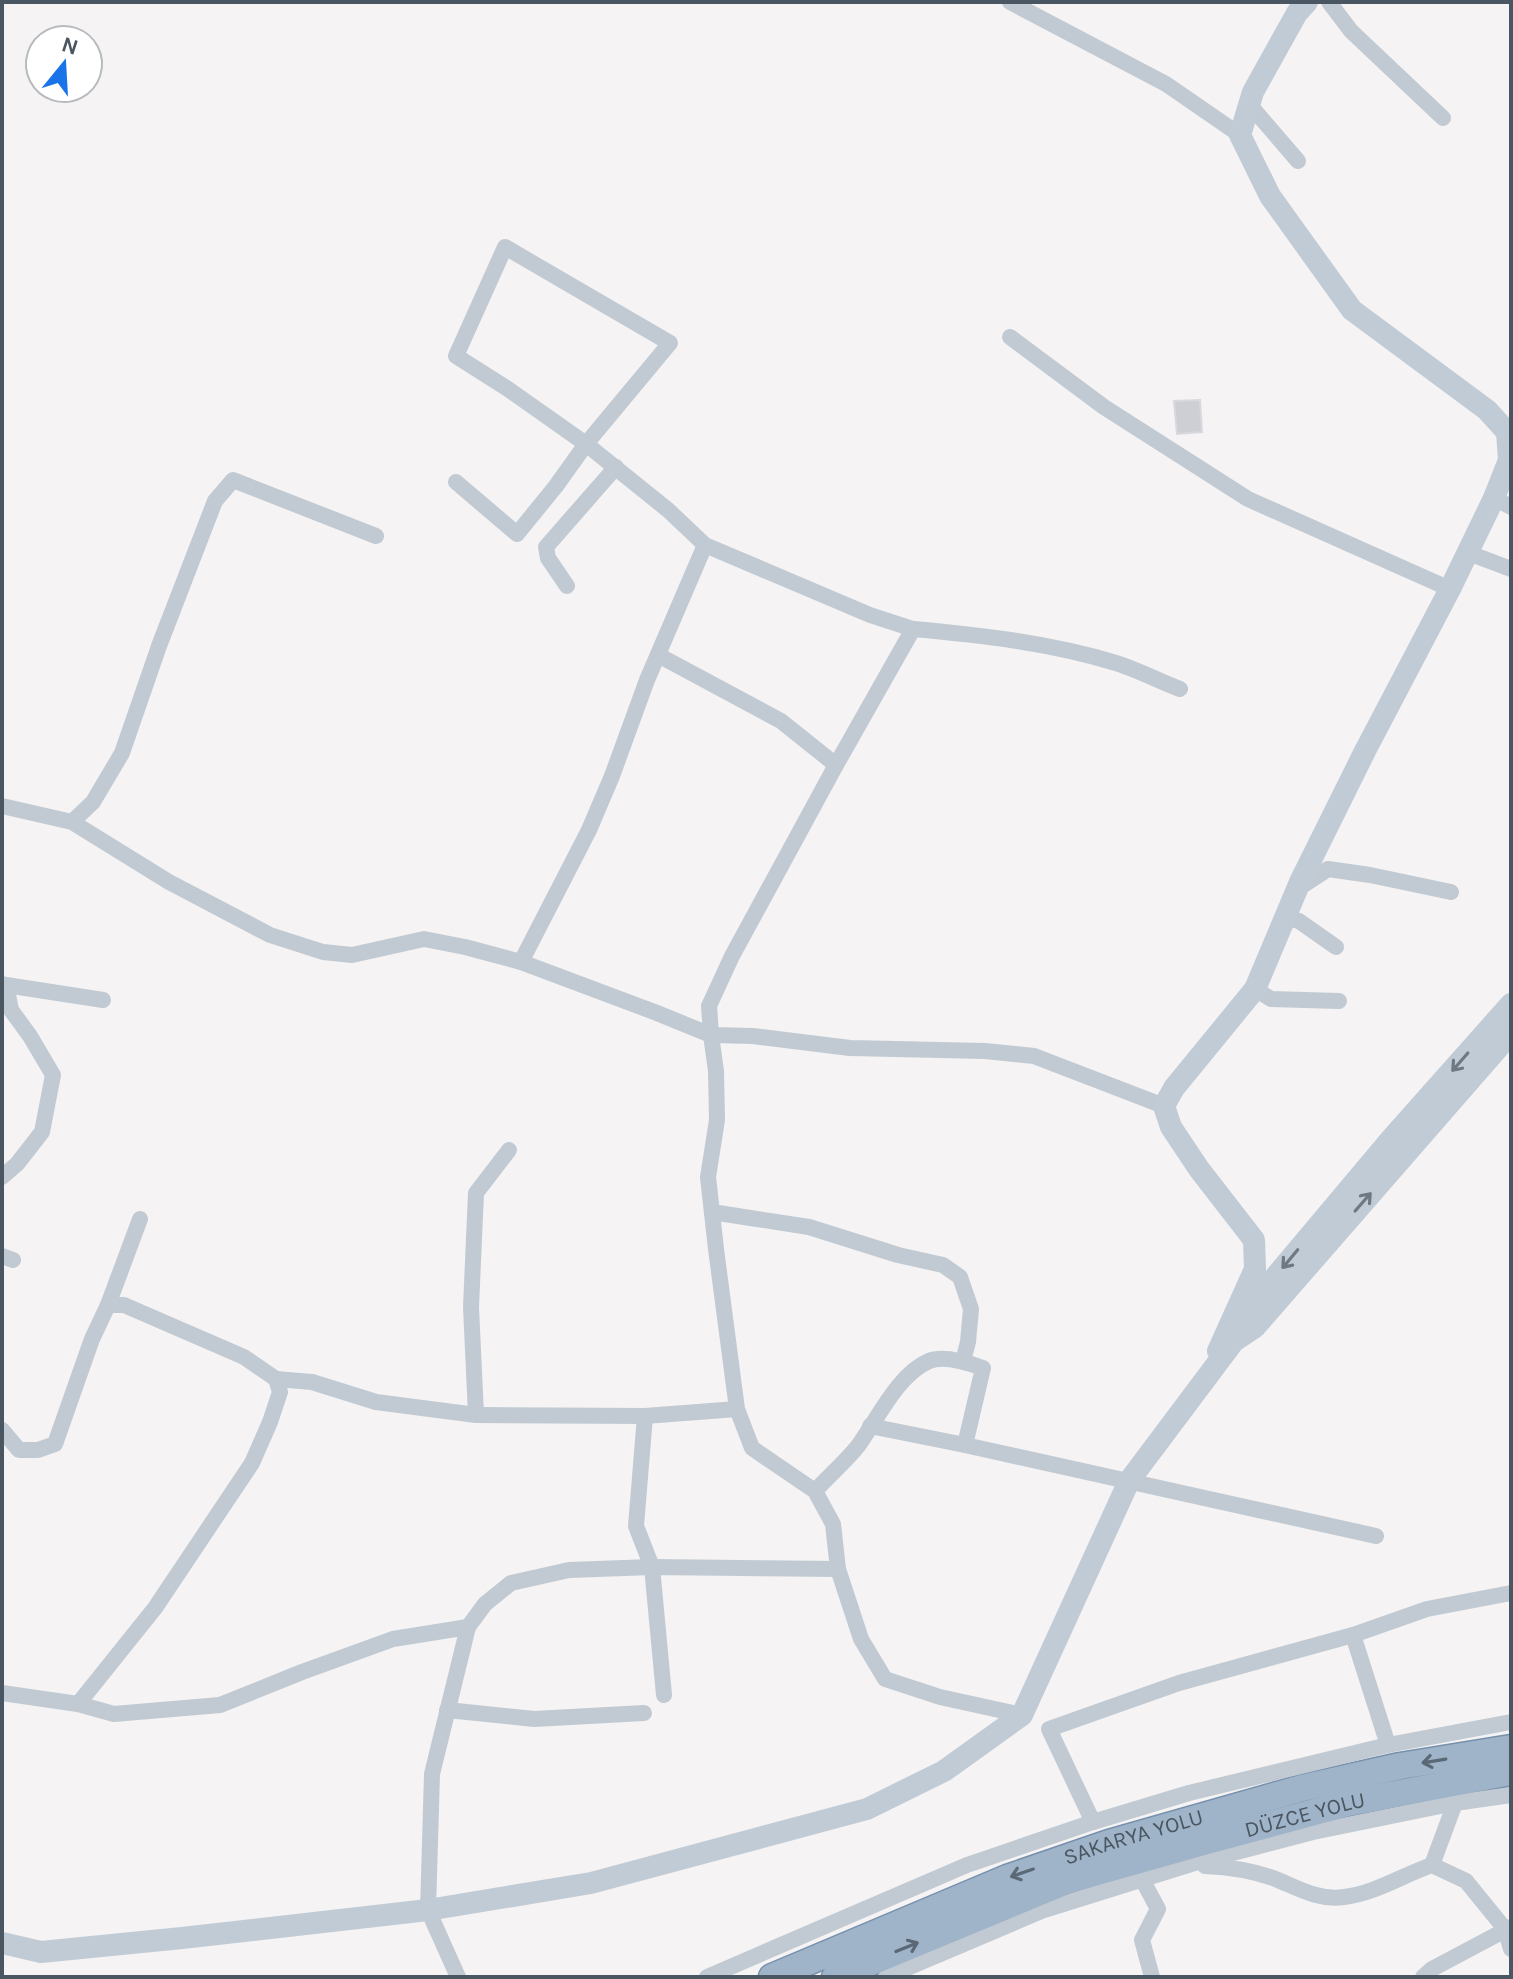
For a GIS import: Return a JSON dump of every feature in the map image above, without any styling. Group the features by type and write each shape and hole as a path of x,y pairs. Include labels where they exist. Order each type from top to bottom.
{"highway":[{"name":"SAKARYA YOLU","path":"772,1977 1007,1878 1109,1843 1302,1788 1400,1766 1511,1748"},
{"name":"DÜZCE YOLU","path":"835,1977 1069,1880 1348,1803 1511,1772"}],"main road":[{"path":"1208,1374 1255,1269 1254,1240 1192,1159 1171,1127 1164,1106 1174,1088 1255,989 1300,882 1365,751 1450,589 1466,552 1502,502 1509,460 1507,432 1487,410 1352,310 1270,196 1240,135 1253,92 1297,13 1307,2"},
{"path":"1234,1341 1241,1317 1391,1139 1511,1004"},
{"path":"2,1943 41,1952 182,1938 428,1910 591,1883 867,1809 944,1771 1022,1715 1129,1481 1208,1374 1234,1341 1255,1327 1511,1033"}],"street":[{"path":"1010,2 1166,84 1240,135"},
{"path":"1329,2 1351,31 1443,118"},
{"path":"1249,104 1298,161"},
{"path":"456,482 517,534 586,444 670,343 505,247 456,356 586,444 668,510 705,545 870,615 913,629 988,636 1044,646 1117,664 1180,689"},
{"path":"1010,337 1104,407 1248,499 1450,589"},
{"path":"567,586 548,558 546,547 616,467"},
{"path":"72,822 93,802 122,753 215,501 233,480 376,536"},
{"path":"521,962 589,830 705,545"},
{"path":"1466,552 1511,569"},
{"path":"913,629 732,956 709,1006 716,1071 717,1120 708,1177 737,1409 752,1448 815,1491 833,1524 838,1569 861,1639 885,1679 940,1697 1022,1715"},
{"path":"658,655 781,721 836,765"},
{"path":"2,806 72,822 169,882 270,935 323,952 352,955 424,939 521,962 711,1035 753,1036 850,1048 985,1051 1034,1056 1164,1106"},
{"path":"1300,882 1305,884 1328,869 1451,892"},
{"path":"1284,917 1299,921 1336,947"},
{"path":"2,1177 17,1164 42,1132 53,1075 11,1010 4,984 103,1000"},
{"path":"1255,989 1271,999 1339,1001"},
{"path":"476,1415 471,1307 476,1193 509,1150"},
{"path":"712,1212 809,1227 898,1255 943,1265 960,1277 971,1309 963,1361"},
{"path":"2,1430 19,1450 38,1450 55,1444 92,1339 140,1219"},
{"path":"108,1305 124,1305 231,1351 276,1379 312,1382 376,1402 476,1415 645,1416 737,1409"},
{"path":"815,1491 858,1446 908,1376 930,1360 963,1361 983,1368 965,1445"},
{"path":"78,1704 155,1608 252,1463 280,1392 276,1379"},
{"path":"645,1416 636,1526 652,1567 664,1695"},
{"path":"870,1426 1376,1536"},
{"path":"458,1977 428,1910 432,1774 468,1627 485,1604 511,1583 569,1570 652,1567 838,1569"},
{"path":"1093,1822 1049,1729 1179,1683 1353,1635 1427,1609 1511,1593"},
{"path":"2,1693 78,1704 114,1714 220,1705 393,1639 468,1627"},
{"path":"1353,1635 1388,1745"},
{"path":"447,1710 534,1719 644,1713"},
{"path":"707,1977 967,1865 1093,1822 1189,1793 1388,1745 1511,1722"},
{"path":"886,1977 1044,1910 1191,1864 1313,1832 1455,1803 1511,1795"},
{"path":"1191,1864 1238,1868 1314,1896 1343,1898 1382,1887 1432,1865 1455,1803"},
{"path":"1432,1865 1466,1881 1508,1928 1511,1949"},
{"path":"1142,1879 1158,1909 1142,1940 1152,1977"},
{"path":"1423,1977 1432,1969 1508,1928"}],"building":[{"path":"1200,400 1202,432 1177,434 1174,401"}]}
